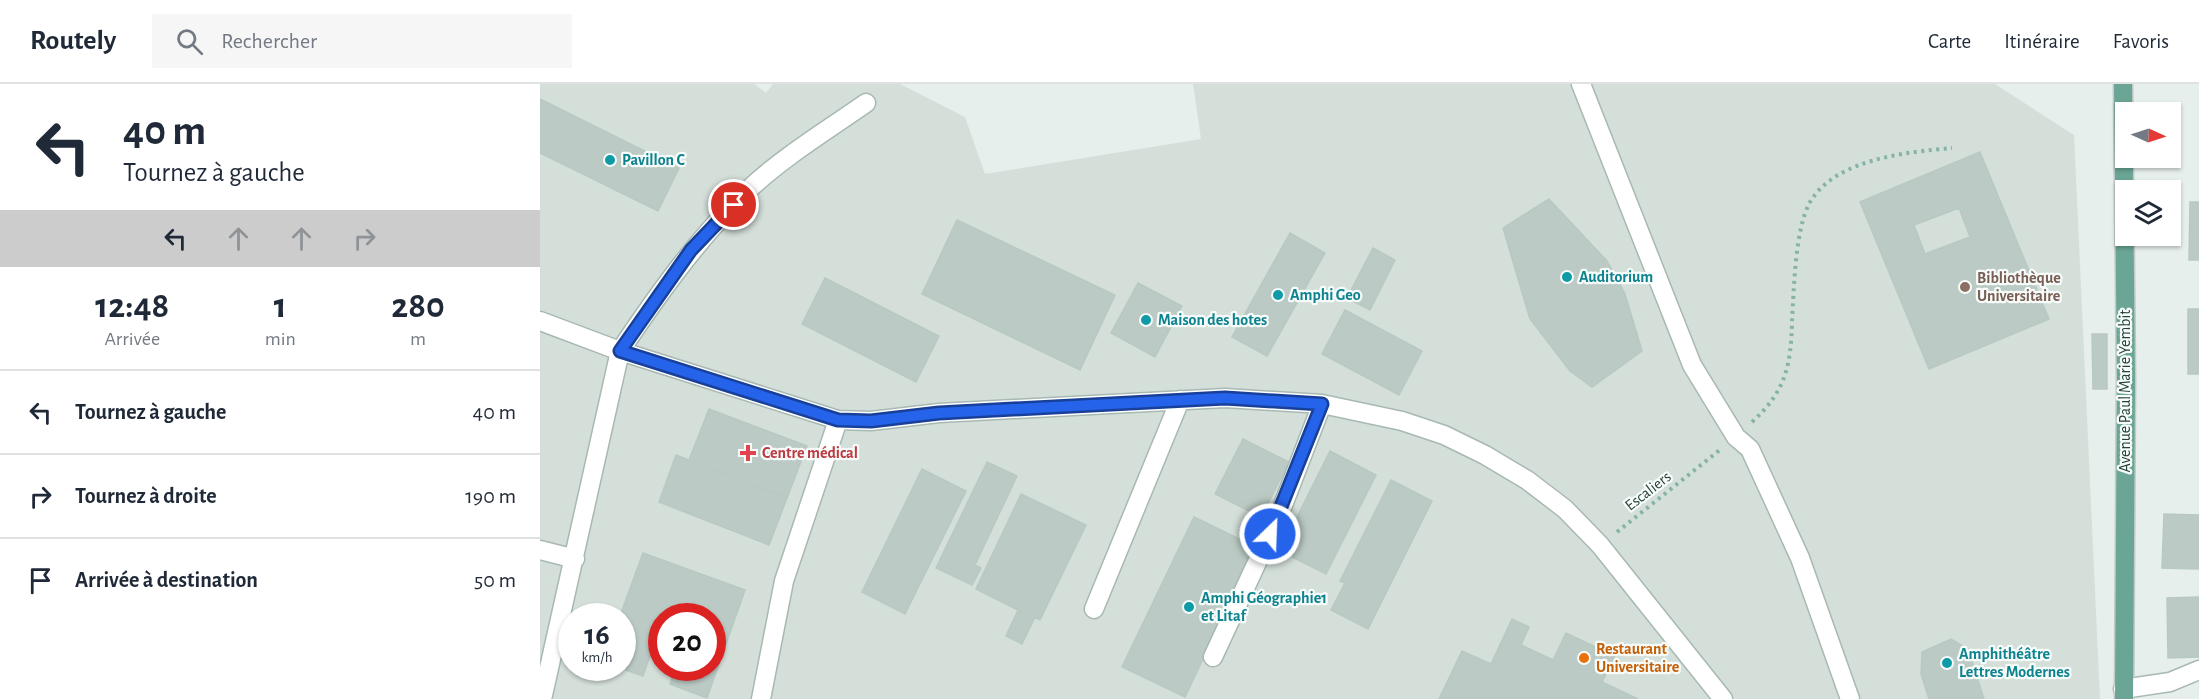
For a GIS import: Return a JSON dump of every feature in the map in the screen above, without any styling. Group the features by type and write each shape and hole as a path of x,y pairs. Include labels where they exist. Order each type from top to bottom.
{"main road":[{"name":"Avenue Paul Marie Yembit","path":"2123,84 2126,322 2123,694"}],"lane":[{"path":"1581,84 1692,365 1736,437 1750,449 1800,558 1850,699"},
{"path":"545,698 620,351 691,250 749,189 866,103"},
{"path":"540,321 620,351 838,420 871,421 939,413 1225,398 1322,404 1402,421 1444,435 1485,455 1527,480 1558,503 1600,545 1723,699"},
{"path":"1094,609 1180,400"},
{"path":"1214,657 1280,513 1322,404"},
{"path":"761,699 783,581 838,420"},
{"path":"540,550 574,559"},
{"path":"2123,694 2170,682 2199,670"}],"path":[{"path":"1736,437 1780,390 1791,348 1799,240 1808,206 1815,194 1840,173 1865,162 1952,148"},
{"name":"Escaliers","path":"1600,545 1712,457"}],"shaded area":[{"path":"540,84 754,84 766,93 773,84 900,84 965,117 985,174 1201,139 1193,84 1995,84 2074,135 2100,699 540,699"}],"building":[{"name":"Pavillon C","path":"540,99 679,168 658,211 540,153"},
{"name":"Bibliothèque Universitaire","path":"1980,152 2049,319 1929,369 1860,202","holes":["1959,208 1970,237 1925,254 1914,225"]},
{"name":"Auditorium","path":"1549,199 1607,261 1625,294 1642,351 1592,387 1570,371 1530,319 1503,228"},
{"path":"2190,202 2199,202 2199,260 2189,260"},
{"path":"957,220 1115,295 1080,370 922,294"},
{"name":"Amphi Geo","path":"1290,233 1325,253 1267,356 1232,337"},
{"path":"1373,248 1395,260 1370,310 1347,298"},
{"path":"825,278 939,336 916,382 802,324"},
{"name":"Maison des hotes","path":"1138,283 1182,306 1155,357 1111,333"},
{"path":"2188,309 2199,309 2199,374 2188,374"},
{"path":"1345,310 1422,351 1399,395 1322,354"},
{"path":"2092,334 2107,334 2107,389 2093,389"},
{"name":"Centre médical","path":"709,409 807,446 787,498 689,460"},
{"path":"1243,439 1289,462 1261,517 1215,494"},
{"path":"1330,451 1376,475 1326,574 1280,551"},
{"path":"676,455 787,498 769,545 659,502"},
{"path":"987,462 1017,476 975,565 981,568 972,585 936,568"},
{"path":"922,469 966,491 905,614 862,592"},
{"path":"1391,480 1432,501 1368,629 1331,610 1345,583 1340,581"},
{"path":"1021,494 1086,525 1040,620 1035,617 1022,644 1006,636 1018,610 976,589"},
{"path":"2164,514 2199,515 2199,569 2162,568"},
{"name":"Amphi Géographie1 et Litaf","path":"1194,517 1256,547 1185,697 1122,667"},
{"path":"643,553 745,590 726,644 726,603 648,603 648,661 643,676 636,674 636,603 625,603"},
{"path":"2199,597 2199,657 2168,658 2167,598"},
{"name":"Restaurant Universitaire","path":"1512,619 1529,627 1521,645 1553,660 1566,633 1615,656 1602,682 1638,699 1439,699 1462,651 1491,664"},
{"name":"Amphithéâtre Lettres Modernes","path":"1951,639 1968,649 1984,699 1929,699 1921,674 1922,652"},
{"path":"671,681 713,681 707,698 670,684"}],"place":[{"name":"Pavillon C","path":"610,160"},
{"name":"Auditorium","path":"1567,277"},
{"name":"Bibliothèque Universitaire","path":"1965,287"},
{"name":"Amphi Geo","path":"1278,295"},
{"name":"Maison des hotes","path":"1146,320"},
{"name":"Centre médical","path":"748,453"},
{"name":"Amphi Géographie1 et Litaf","path":"1189,607"},
{"name":"Restaurant Universitaire","path":"1584,658"},
{"name":"Amphithéâtre Lettres Modernes","path":"1947,663"}],"route":[{"path":"734,205 691,250 620,351 838,420 871,421 939,413 1225,398 1322,404 1270,534"}]}
